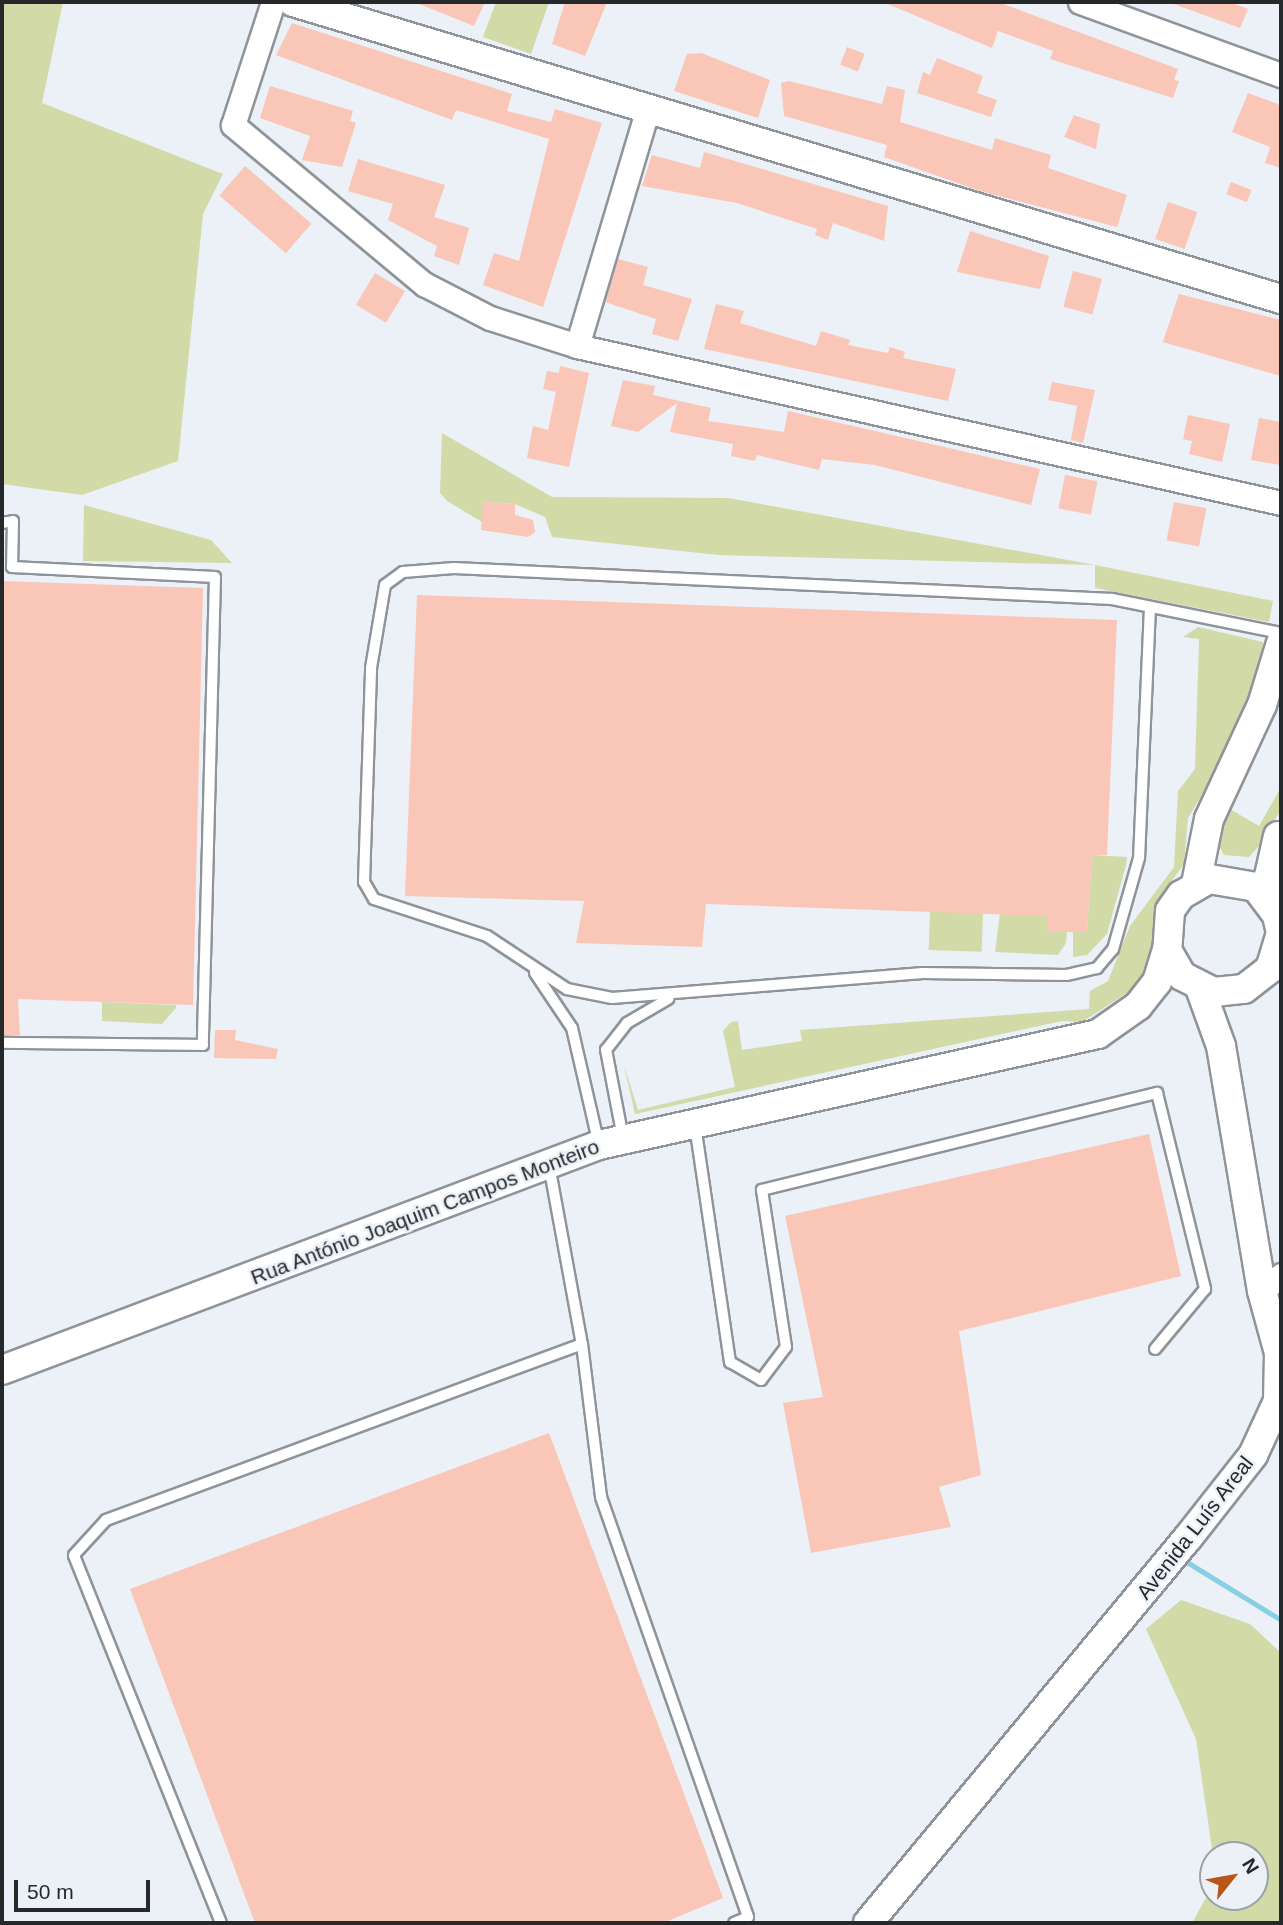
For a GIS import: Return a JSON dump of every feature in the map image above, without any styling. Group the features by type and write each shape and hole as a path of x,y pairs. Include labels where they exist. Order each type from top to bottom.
{"street":[{"path":"274,2 233,125 424,284 490,318 577,346 1281,503"},
{"path":"293,2 647,111 805,152 1281,299"},
{"path":"1080,2 1281,75"},
{"path":"577,346 647,111"},
{"path":"1209,880 1209,819 1262,705 1281,643"},
{"path":"1279,834 1269,876 1278,915 1279,952 1256,982 1229,993 1197,986 1167,950 1170,912 1209,880 1249,864 1279,834"},
{"path":"1209,880 1256,887 1278,915"},
{"name":"Rua António Joaquim Campos Monteiro","path":"1138,1006 1157,982 1167,950"},
{"name":"Avenida Luís Areal","path":"1221,1046 1226,1020 1256,982"},
{"name":"Rua António Joaquim Campos Monteiro","path":"2,1370 548,1162 611,1141 1085,1038 1138,1006 1197,986"},
{"name":"Avenida Luís Areal","path":"868,1923 1135,1605 1253,1455 1278,1401 1279,1353 1272,1283 1221,1046 1197,986"}],"lane":[{"path":"2,523 13,521 12,567 215,577 202,1045 2,1043"},
{"path":"1150,607 1139,858 1113,949 1097,968 1067,975 923,973 676,995 612,998 567,989 532,969 487,936 374,899 364,882 375,631 385,585 403,572 537,572 1099,598 1150,607 1281,633"},
{"path":"532,969 572,1028 611,1141"},
{"path":"611,1141 606,1050 627,1023 676,995"},
{"path":"695,1122 730,1362 761,1380 786,1348 762,1190 1157,1093 1205,1289 1155,1349"},
{"path":"548,1162 582,1344 601,1497 748,1917 734,1923"},
{"path":"221,1923 74,1555 106,1520 582,1344"}],"green space":[{"path":"2,2 63,2 42,103 223,174 203,214 178,461 82,495 2,484"},
{"path":"496,2 549,2 531,54 483,37"},
{"path":"442,433 552,497 728,498 1095,565 718,555 552,537 545,517 515,504 484,502 482,522 447,501 440,493"},
{"path":"84,505 211,540 232,563 83,561"},
{"path":"1095,565 1273,601 1269,622 1095,588"},
{"path":"1198,627 1263,642 1255,707 1188,818 1184,864 1155,904 1152,967 1130,991 1082,1022 1062,1021 635,1114 624,1065 638,1110 735,1087 723,1031 731,1022 738,1021 742,1050 802,1041 800,1030 1089,1009 1090,991 1108,981 1130,926 1174,867 1178,791 1195,769 1199,639 1183,637"},
{"path":"1281,787 1281,810 1258,847 1249,857 1224,855 1217,842 1223,805 1259,826"},
{"path":"1092,855 1127,857 1126,865 1107,934 1087,955 1073,957 1073,932 1087,932"},
{"path":"930,911 983,913 982,952 929,950"},
{"path":"1000,913 1047,916 1047,932 1067,932 1066,943 1058,955 995,952"},
{"path":"102,1002 176,1005 176,1008 162,1024 102,1021"},
{"path":"1181,1600 1250,1624 1281,1653 1281,1923 1192,1923 1199,1910 1269,1911 1269,1841 1211,1841 1196,1739 1146,1629"}],"building":[{"path":"414,2 485,2 474,26"},
{"path":"565,2 607,2 585,56 552,44"},
{"path":"883,2 998,2 1178,69 1174,80 1179,81 1173,98 1050,59 1053,51 998,31 992,48"},
{"path":"1168,2 1230,2 1248,9 1240,28"},
{"path":"292,23 512,94 507,111 551,122 555,109 602,123 543,307 483,285 494,253 519,261 549,139 456,110 452,120 276,55"},
{"path":"847,47 865,54 858,72 840,65"},
{"path":"701,53 770,80 758,118 674,91 687,54"},
{"path":"937,58 983,76 977,93 997,100 991,117 917,93 923,72 930,75"},
{"path":"789,81 882,104 887,86 905,90 900,122 992,150 995,138 1051,155 1048,168 1127,195 1117,227 980,191 884,157 887,145 784,116 781,83"},
{"path":"270,86 353,111 350,121 356,123 342,167 302,160 310,136 260,118"},
{"path":"1248,93 1278,104 1281,112 1281,168 1265,163 1272,142 1270,147 1232,132"},
{"path":"1074,115 1100,124 1096,149 1064,137"},
{"path":"704,152 888,206 884,241 833,223 828,240 815,235 817,229 737,203 642,186 652,155 700,168"},
{"path":"358,159 445,185 434,217 469,228 459,265 434,256 437,246 388,220 393,204 348,191"},
{"path":"245,166 311,224 286,253 219,195"},
{"path":"1231,182 1252,190 1247,202 1226,194"},
{"path":"1168,202 1197,212 1185,249 1155,239"},
{"path":"970,231 1049,256 1040,289 957,272"},
{"path":"618,259 648,267 643,285 692,299 678,341 652,334 656,319 605,302"},
{"path":"1073,271 1102,279 1092,315 1063,307"},
{"path":"375,273 405,291 386,323 356,305"},
{"path":"1179,294 1281,320 1281,376 1163,342"},
{"path":"716,304 744,311 740,323 816,346 821,331 850,340 848,345 888,353 890,347 905,352 903,358 956,369 948,401 704,349"},
{"path":"560,366 589,373 569,467 527,458 533,426 548,430 556,392 543,389 547,371 559,373"},
{"path":"623,380 655,386 653,395 711,408 708,421 784,432 788,411 1040,469 1031,505 875,465 822,459 819,470 757,455 755,461 731,456 733,444 670,432 677,403 638,432 611,426"},
{"path":"1052,382 1095,390 1083,443 1071,440 1077,406 1048,400"},
{"path":"1188,415 1230,424 1222,462 1189,454 1192,441 1183,439"},
{"path":"1259,418 1281,422 1281,465 1251,460"},
{"path":"1065,475 1097,481 1091,515 1059,508"},
{"path":"483,502 515,504 515,515 533,520 535,532 528,537 481,530"},
{"path":"1174,502 1206,508 1199,547 1167,540"},
{"path":"2,581 203,588 193,1005 18,999 20,1035 2,1035"},
{"path":"417,595 1117,620 1107,855 1092,855 1087,932 1047,932 1047,916 706,904 702,947 576,943 584,901 405,896"},
{"path":"215,1030 236,1030 235,1040 278,1049 276,1059 214,1058"},
{"path":"1149,1134 1181,1276 959,1331 981,1475 939,1487 951,1527 811,1553 783,1403 823,1397 785,1216"},
{"path":"549,1433 723,1898 663,1923 255,1923 130,1589"}],"waterway":[{"path":"1182,1559 1281,1620"}]}
